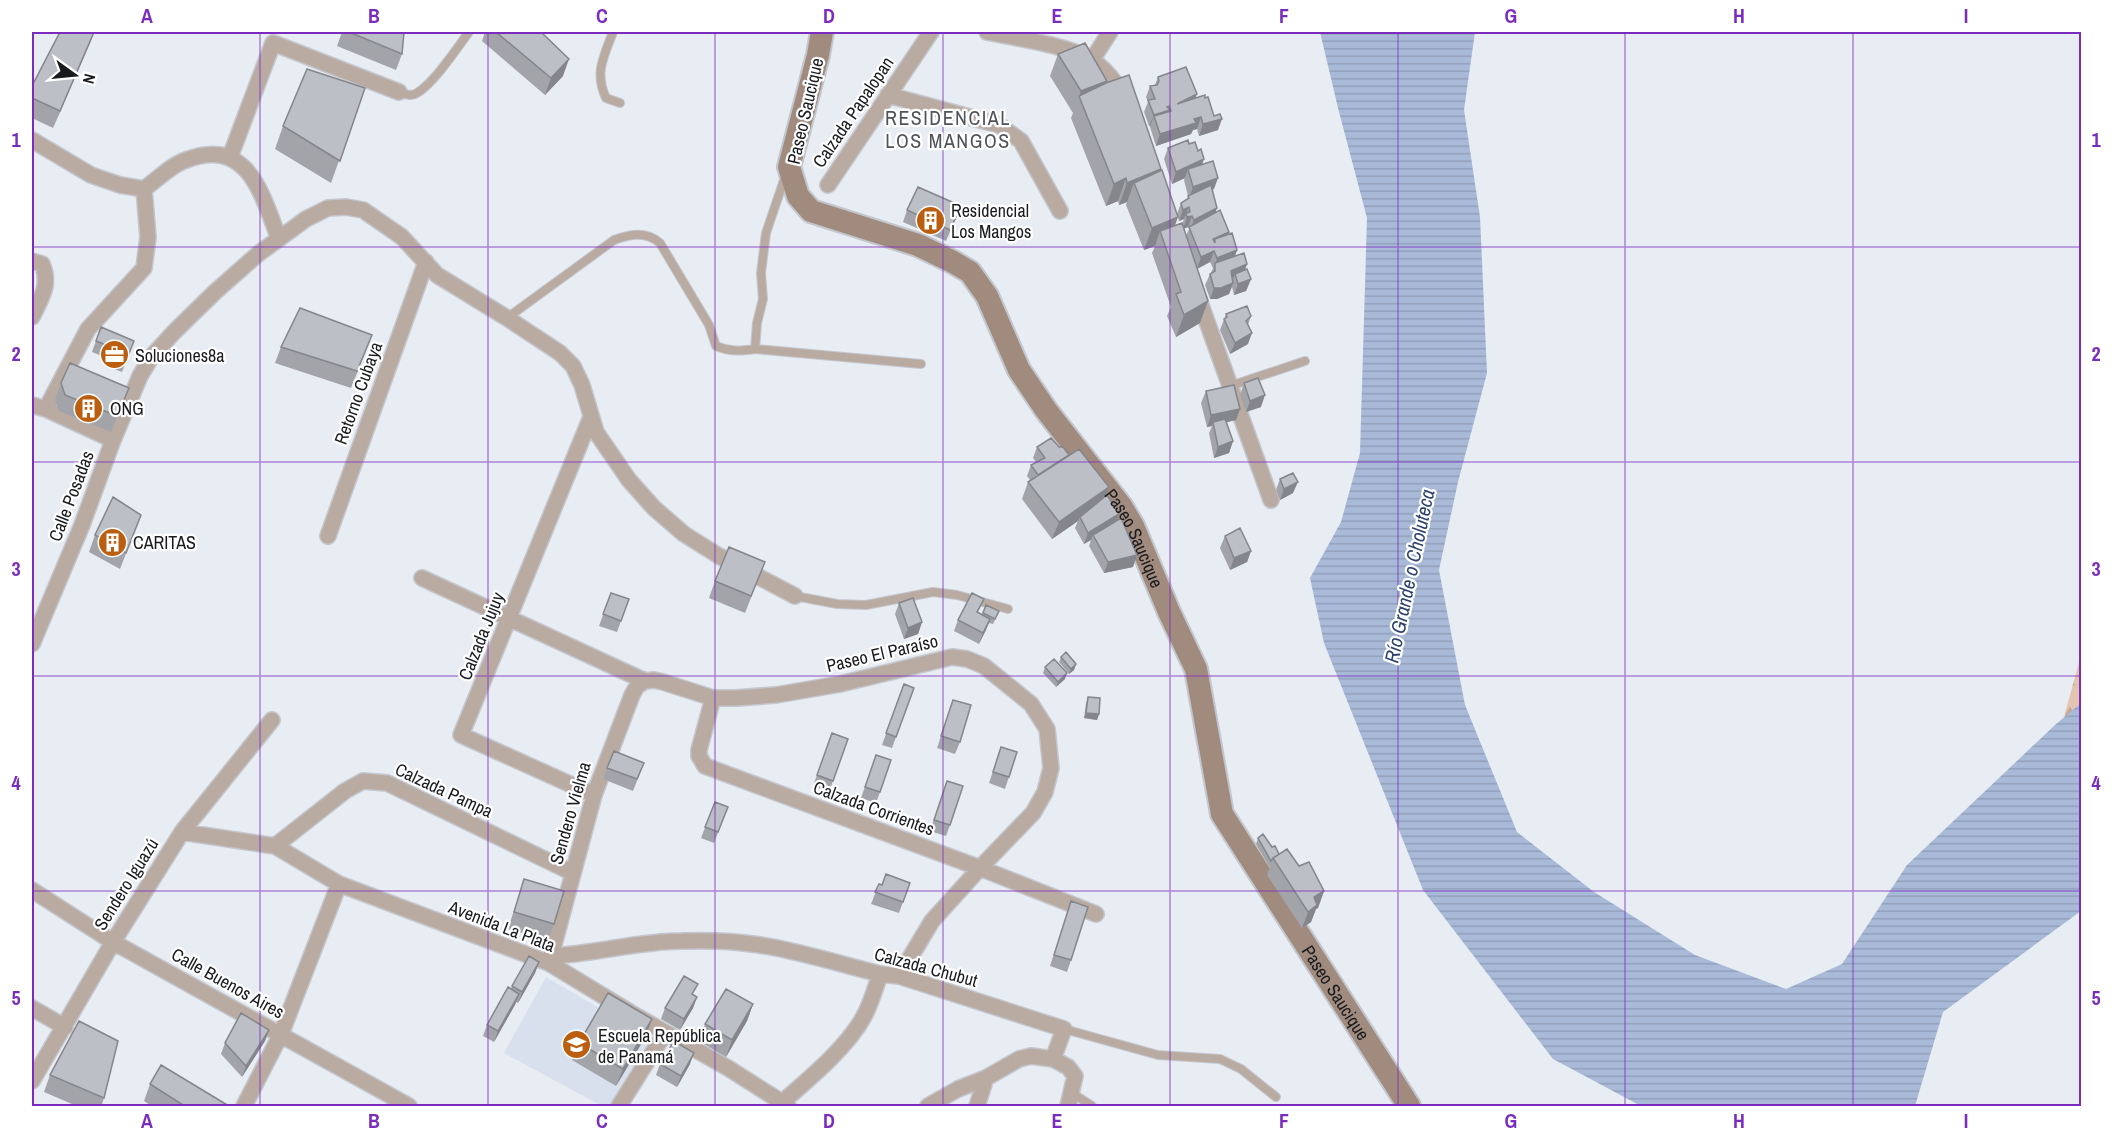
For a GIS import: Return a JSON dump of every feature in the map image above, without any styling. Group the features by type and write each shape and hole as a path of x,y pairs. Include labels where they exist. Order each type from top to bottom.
{"street":[{"name":"Paseo Saucique","path":"822,32 818,56 789,167 798,196 811,211 918,245 970,272 987,296 1019,370 1046,410 1121,506 1133,526 1196,669 1222,814 1409,1107"},
{"name":"Calzada Papalopan","path":"828,185 931,32"},
{"path":"987,32 1074,52 1092,60 1109,76 1121,92 1128,110"},
{"path":"1092,60 1110,32"},
{"path":"230,156 273,43 399,92"},
{"path":"888,95 999,125 1021,141 1060,211"},
{"path":"32,140 92,175 120,185 144,189 184,160 208,154 230,156 242,164 261,194 279,239"},
{"path":"113,440 39,407 88,329 144,268 148,237 144,189"},
{"name":"Calle Posadas","path":"32,644 82,525 113,440 140,376 152,356 175,330 237,272 306,219 328,208 346,207 363,210 402,237 437,275 560,353 573,366 582,385 596,432 629,480 654,508 719,556 795,596"},
{"path":"32,261 42,264 46,274 45,290 32,317"},
{"name":"Retorno Cubaya","path":"328,536 426,262"},
{"path":"1191,278 1271,500"},
{"name":"Calzada Jujuy","path":"591,417 461,735 594,795"},
{"name":"Paseo El Paraíso","path":"422,578 645,681 663,682 713,698 776,695 840,684 952,657 967,659 984,666 1030,704 1047,729 1051,768 1045,792 1033,813 980,867 932,921 899,976"},
{"name":"Sendero Vielma","path":"550,960 594,795 632,695 637,686 645,681"},
{"name":"Calzada Corrientes","path":"713,698 699,750 699,756 705,766 980,867 1096,914"},
{"name":"Sendero Iguazú","path":"32,1081 113,942 182,832 272,720"},
{"name":"Calzada Pampa","path":"275,846 345,791 363,781 387,783 573,873"},
{"name":"Avenida La Plata","path":"182,832 275,846 339,884 550,960 665,1033 728,1068 782,1105"},
{"path":"244,1107 281,1034 339,884"},
{"name":"Calle Buenos Aires","path":"32,890 113,942 409,1107"},
{"name":"Calzada Chubut","path":"550,960 679,940 759,945 880,974 899,976 1064,1029"},
{"path":"782,1105 812,1077 862,1020 880,974"},
{"path":"32,1008 65,1027"},
{"path":"1053,1059 1064,1029"},
{"path":"619,1107 665,1033"},
{"path":"928,1107 958,1089 986,1078 1019,1059 1032,1056 1053,1059 1068,1067 1075,1076 1070,1100"},
{"path":"977,1107 986,1078"}],"lane":[{"path":"399,92 411,95 417,93 470,32"},
{"path":"613,32 599,72 601,87 606,98 620,103"},
{"path":"755,349 757,322 763,299 761,273 766,233 789,167"},
{"path":"507,318 614,240 625,235 644,235 653,237 660,243 709,325 716,346 726,350 755,349 921,364"},
{"path":"1230,386 1305,361"},
{"path":"795,596 837,604 866,605 933,592 1008,609"},
{"name":"Calzada Chubut","path":"1064,1029 1158,1055 1220,1059 1241,1069 1276,1097"},
{"path":"1070,1100 1092,1107"}],"shaded area":[{"name":"Escuela República de Panamá","path":"546,977 651,1038 609,1106 602,1106 504,1053"}],"green space":[{"path":"2081,655 2081,740 2050,768"}],"water":[{"name":"Río Grande o Choluteca","path":"1320,32 1475,32 1464,110 1480,217 1487,373 1458,482 1439,570 1465,705 1517,832 1594,892 1695,955 1786,989 1842,964 1907,865 2081,703 2081,911 1943,1012 1915,1106 1641,1106 1553,1059 1423,890 1324,643 1310,578 1341,522 1360,453 1367,218"}],"building":[{"path":"60,32 94,32 60,111 32,98 32,86"},
{"path":"349,32 404,32 402,54"},
{"path":"496,32 541,32 569,59 551,78"},
{"path":"1085,43 1107,81 1081,91 1058,54"},
{"path":"1186,67 1197,94 1177,104 1205,95 1205,98 1208,97 1214,116 1220,114 1222,119 1203,124 1201,117 1194,119 1196,123 1160,134 1154,116 1171,111 1169,106 1167,107 1170,110 1154,115 1148,100 1155,99 1150,86 1157,85 1158,77"},
{"path":"307,69 365,88 340,161 283,126"},
{"path":"1129,75 1161,169 1127,183 1126,178 1114,184 1079,96"},
{"path":"1188,140 1189,144 1195,142 1198,151 1201,149 1204,159 1176,172 1168,148"},
{"path":"1213,161 1218,178 1193,187 1188,169"},
{"path":"1162,170 1178,217 1152,228 1134,183"},
{"path":"1211,185 1217,208 1194,220 1192,216 1187,217 1186,213 1190,212 1189,207 1183,210 1181,203 1189,198 1188,196"},
{"path":"918,187 961,206 950,230 907,210"},
{"path":"1220,210 1229,232 1213,239 1215,243 1215,239 1232,233 1237,250 1217,258 1214,251 1201,257 1189,227"},
{"path":"1182,223 1208,301 1184,315 1176,294 1181,292 1160,231"},
{"path":"1244,253 1247,264 1231,271 1233,283 1214,288 1210,274 1215,271 1215,263"},
{"path":"1247,269 1251,279 1238,284 1235,274"},
{"path":"1247,306 1251,316 1246,321 1252,333 1235,343 1224,319 1227,317 1226,314"},
{"path":"300,308 372,335 357,371 281,347"},
{"path":"101,327 134,341 126,361 109,354 111,347 96,341"},
{"path":"70,363 129,388 117,416 65,395 61,383"},
{"path":"1258,378 1265,395 1250,401 1244,383"},
{"path":"1234,385 1240,409 1211,415 1206,391"},
{"path":"1225,419 1233,441 1218,447 1213,422"},
{"path":"1051,438 1069,455 1038,475 1031,465 1045,458 1037,447"},
{"path":"1079,449 1109,487 1059,522 1028,482"},
{"path":"1293,473 1298,482 1284,489 1280,479"},
{"path":"1107,495 1119,514 1088,533 1080,517"},
{"path":"113,497 141,515 126,553 95,535"},
{"path":"1121,518 1137,555 1108,562 1093,535"},
{"path":"1240,528 1251,551 1234,558 1225,536"},
{"path":"729,547 765,562 751,596 715,581"},
{"path":"611,593 629,599 621,621 603,614"},
{"path":"972,593 984,599 977,612 990,619 983,633 958,620"},
{"path":"913,598 922,622 908,628 899,603"},
{"path":"986,605 999,611 995,619 983,613"},
{"path":"1066,652 1076,664 1071,669 1061,657"},
{"path":"1054,659 1067,673 1058,682 1045,667"},
{"path":"904,684 914,688 896,737 886,733"},
{"path":"1088,697 1100,698 1099,714 1086,713"},
{"path":"953,700 971,705 960,742 941,736"},
{"path":"832,733 848,739 833,781 817,775"},
{"path":"1001,747 1017,752 1009,777 993,772"},
{"path":"614,751 644,763 637,779 607,768"},
{"path":"876,755 891,760 880,792 865,787"},
{"path":"947,781 963,786 950,825 934,820"},
{"path":"715,802 728,807 718,832 705,827"},
{"path":"1263,834 1272,847 1275,846 1279,854 1271,861 1258,838"},
{"path":"1287,849 1299,866 1309,862 1324,891 1314,897 1317,905 1308,912 1273,858"},
{"path":"886,874 910,883 903,902 875,892 879,884 882,885"},
{"path":"524,879 564,891 554,924 514,912"},
{"path":"1071,901 1088,907 1071,960 1054,955"},
{"path":"529,956 539,962 522,992 512,986"},
{"path":"684,976 698,984 692,994 697,997 684,1019 665,1008"},
{"path":"508,987 519,994 498,1031 487,1025"},
{"path":"726,989 753,1004 732,1040 705,1024"},
{"path":"608,993 652,1019 623,1069 579,1043"},
{"path":"241,1013 269,1030 246,1066 225,1043"},
{"path":"79,1021 118,1041 104,1098 50,1075"},
{"path":"674,1041 694,1053 681,1076 660,1064"},
{"path":"161,1065 229,1107 186,1107 150,1084"}],"place":[{"name":"Residencial Los Mangos","path":"930,220"},
{"name":"Soluciones8a","path":"114,355"},
{"name":"ONG","path":"89,408"},
{"name":"CARITAS","path":"112,542"},
{"name":"Escuela República de Panamá","path":"577,1045"}],"district":[{"name":"RESIDENCIAL LOS MANGOS","path":"948,128"}]}
